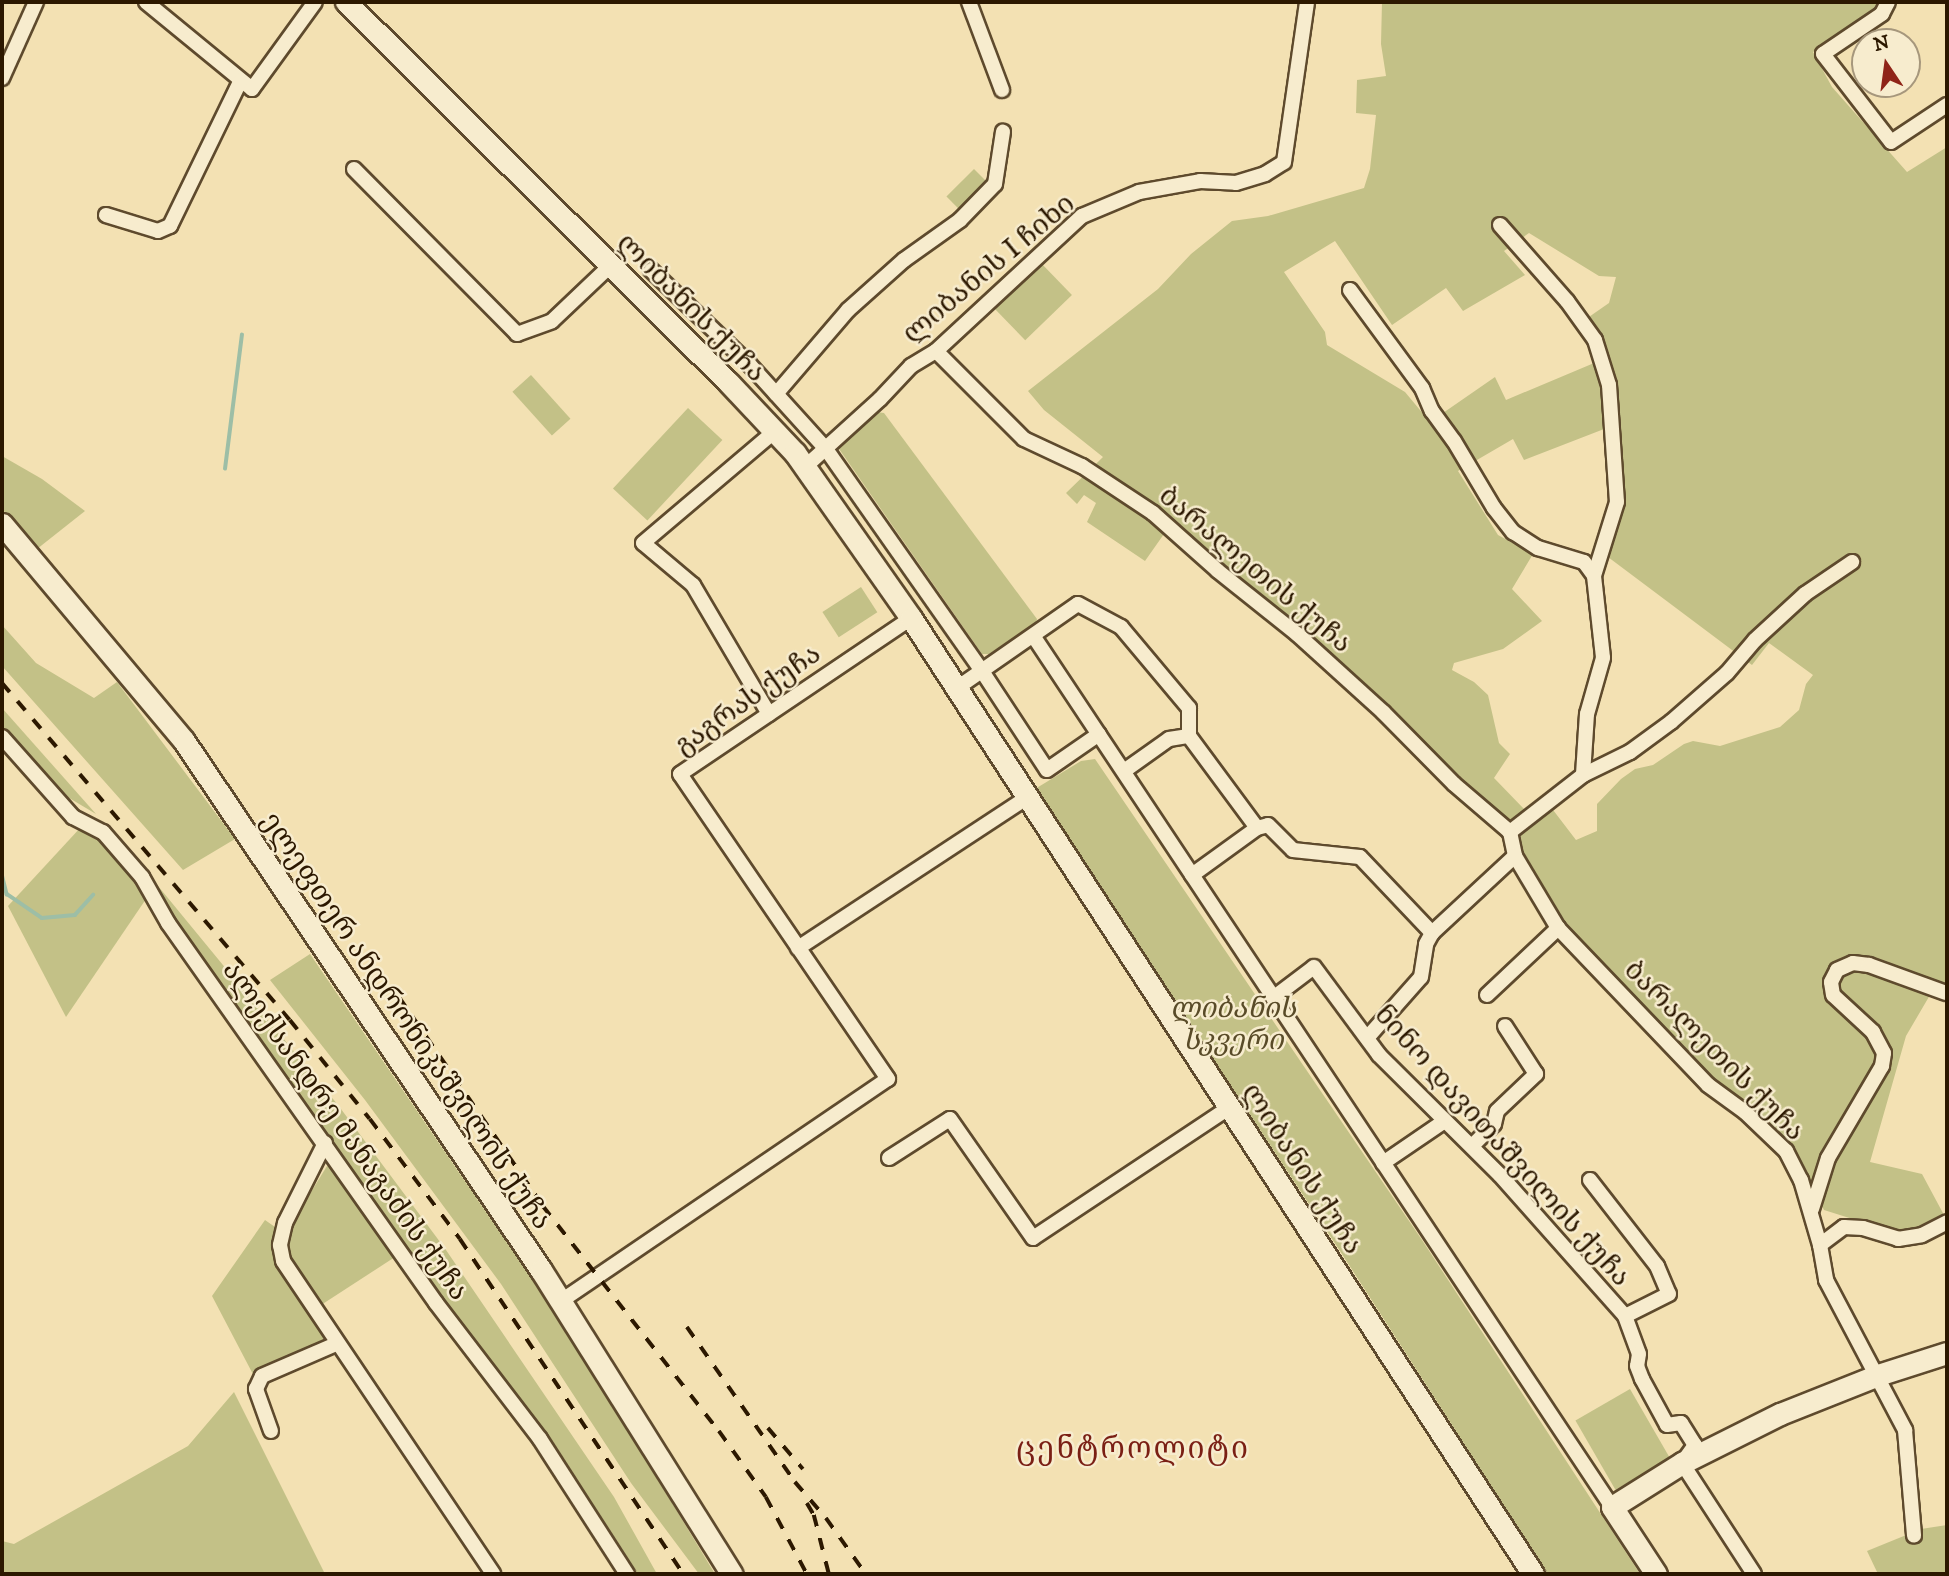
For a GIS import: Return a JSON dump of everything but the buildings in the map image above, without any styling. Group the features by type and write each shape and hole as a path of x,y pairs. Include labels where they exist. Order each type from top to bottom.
{"street":[{"path":"3,70 36,2"},
{"path":"146,2 252,89 315,2"},
{"name":"ლიბანის ქუჩა","path":"346,2 775,431 804,467 911,618 1533,1574"},
{"path":"968,2 1002,90"},
{"name":"ლიბანის I ჩიხი","path":"804,467 911,366 936,351 1082,216 1139,192 1200,181 1236,183 1265,174 1284,162 1307,2"},
{"path":"1888,2 1882,14 1824,54 1891,142 1947,105"},
{"path":"106,215 158,231 170,226 240,80"},
{"name":"ლიბანის ქუჩა","path":"776,394 848,310 904,260 960,220 995,184 1003,132"},
{"path":"354,169 517,334 552,321 609,267"},
{"path":"1500,225 1567,301 1595,340 1609,385 1617,502 1594,576 1603,658 1587,714 1583,775"},
{"name":"ლიბანის ქუჩა","path":"651,270 776,394 826,449 982,671 1047,771 1100,734"},
{"path":"1350,290 1422,388 1432,411 1454,441 1494,508 1513,532 1538,548 1584,562 1594,576"},
{"name":"ბარალეთის ქუჩა","path":"936,351 1024,439 1082,466 1153,513 1218,571 1297,634 1383,712 1454,784 1510,832 1515,856 1558,928 1708,1085 1745,1112 1786,1151 1801,1180 1820,1245 1826,1280 1905,1430 1914,1536"},
{"path":"769,714 693,585 643,543 775,431"},
{"name":"ელეფთერ ანდრონიკაშვილის ქუჩა","path":"2,524 184,741 265,866 432,1104 561,1301 732,1574"},
{"path":"1510,832 1583,775 1630,752 1671,722 1727,673 1755,640 1805,594 1852,562"},
{"path":"957,688 1078,604 1121,627 1189,708 1189,736 1257,828"},
{"name":"გაგრას ქუჩა","path":"561,1301 888,1079 680,774 911,618"},
{"path":"1034,637 1656,1574"},
{"path":"1124,771 1169,739 1189,736"},
{"name":"ალექსანდრე მანაგაძის ქუჩა","path":"2,737 72,817 103,832 142,877 168,923 326,1143 436,1303 540,1439 627,1574"},
{"path":"799,948 1028,797"},
{"path":"1192,875 1257,828 1268,825 1293,850 1360,857 1432,933"},
{"path":"1367,1038 1421,977 1426,944 1432,933 1515,856"},
{"path":"1487,995 1558,928"},
{"path":"1811,1214 1828,1158 1882,1066 1884,1054 1873,1032 1833,995 1831,982 1837,970 1853,963 1870,965 1946,993"},
{"name":"ნინო დავითაშვილის ქუჩა","path":"1273,998 1314,967 1379,1055 1443,1122 1472,1146 1625,1316 1639,1354 1638,1372 1667,1425 1681,1423 1695,1446 1682,1463"},
{"path":"1472,1146 1494,1124 1497,1111 1536,1074 1505,1026"},
{"path":"889,1158 950,1119 1033,1238 1228,1108"},
{"path":"1383,1163 1443,1122"},
{"path":"326,1143 285,1223 280,1245 290,1275 494,1574"},
{"path":"1590,1180 1657,1266 1669,1294 1625,1316"},
{"path":"1820,1245 1844,1227 1863,1228 1898,1240 1922,1235 1947,1222"},
{"path":"271,1431 256,1389 262,1376 336,1344"},
{"path":"1612,1507 1682,1463 1780,1414 1878,1375 1947,1353"},
{"path":"1682,1463 1754,1574"}],"green space":[{"path":"1382,2 1880,2 1875,12 1813,52 1832,87 1907,172 1947,147 1947,1002 1930,995 1906,1036 1870,1162 1922,1174 1944,1215 1923,1228 1897,1233 1824,1210 1792,1149 1757,1110 1709,1077 1562,922 1520,852 1518,836 1550,806 1576,840 1597,831 1597,804 1621,779 1635,769 1653,765 1693,741 1720,746 1780,727 1799,710 1806,684 1813,675 1769,643 1752,665 1608,557 1622,514 1617,424 1524,460 1513,439 1458,471 1498,535 1533,554 1512,589 1542,621 1503,649 1454,663 1452,670 1474,682 1488,695 1499,743 1510,754 1494,778 1525,810 1509,828 1171,524 1145,561 1087,522 1096,503 1084,495 1077,504 1066,493 1103,457 1044,410 1028,391 1158,289 1191,254 1232,221 1268,216 1364,188 1370,169 1376,115 1356,113 1357,80 1386,76 1381,44","holes":["1529,233 1599,276 1616,277 1609,303 1586,319 1606,358 1506,400 1495,377 1430,422 1405,392 1327,345 1325,332 1284,272 1335,241 1392,325 1446,288 1463,311 1525,275 1504,251"]},
{"path":"974,169 987,182 959,209 946,197"},
{"path":"1040,262 1072,295 1025,340 993,307"},
{"path":"531,375 570,419 552,436 512,392"},
{"path":"688,408 722,440 647,521 613,488"},
{"path":"877,412 884,413 1037,619 1036,623 989,654 982,654 837,446"},
{"path":"2,456 42,479 85,511 37,549 2,509"},
{"path":"861,587 877,612 839,637 822,612"},
{"path":"2,625 36,663 94,698 117,682 235,839 183,870 2,666"},
{"path":"2,708 96,814 49,786 2,729"},
{"name":"ლიბანის სკვერი","path":"1095,759 1422,1240 1640,1574 1548,1574 1340,1251 1035,789 1081,761"},
{"path":"81,827 99,835 146,899 66,1017 8,906"},
{"path":"149,875 338,1105 446,1250 614,1497 657,1574 633,1574 264,1046 162,906"},
{"path":"310,954 574,1341 715,1574 699,1574 631,1483 501,1284 365,1100 270,980"},
{"path":"327,1166 334,1167 395,1257 318,1307 296,1273 290,1254 290,1239 295,1218"},
{"path":"265,1220 275,1227 272,1250 283,1277 332,1348 257,1382 212,1296"},
{"path":"1630,1389 1670,1458 1615,1490 1575,1420"},
{"path":"234,1392 325,1574 2,1574 2,1541 14,1544 188,1446"},
{"path":"1947,1525 1947,1574 1878,1574 1867,1551 1921,1529"}],"waterway":[{"path":"225,469 242,335"},
{"path":"2,874 7,894 42,918 75,915 93,895"}],"railway":[{"path":"2,683 290,1020 370,1119 460,1239 683,1574"},
{"path":"399,997 543,1206 719,1431 766,1497 807,1574"},
{"path":"687,1327 795,1482 826,1518 866,1574"},
{"path":"768,1428 803,1469"},
{"path":"807,1503 814,1515 829,1574"}],"district":[{"name":"ცენტროლიტი","path":"1133,1450"}]}
